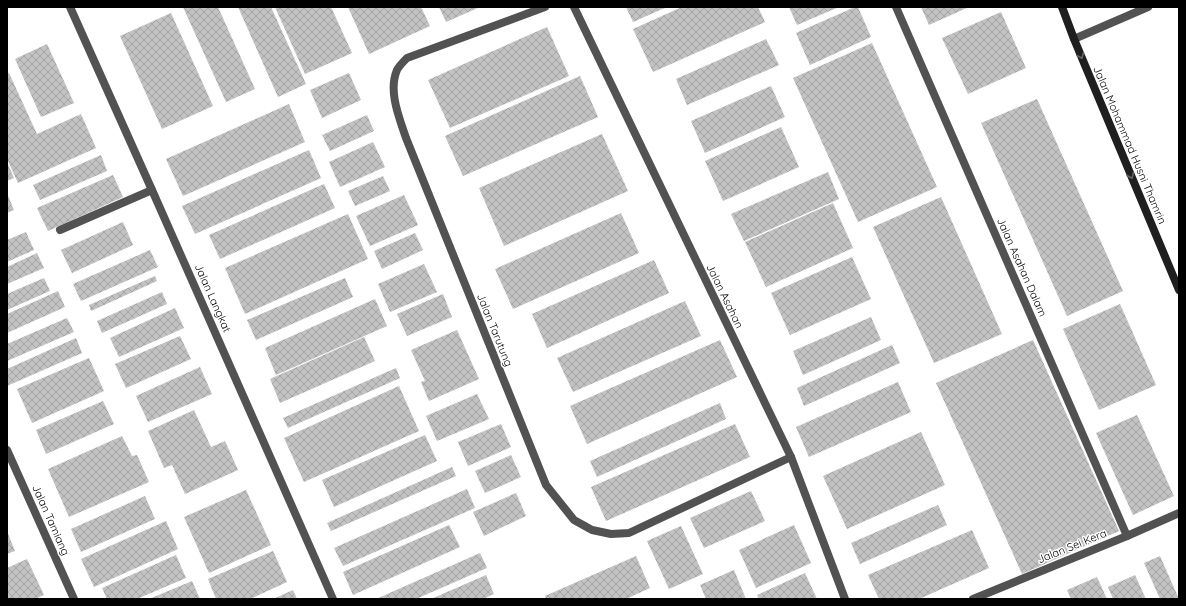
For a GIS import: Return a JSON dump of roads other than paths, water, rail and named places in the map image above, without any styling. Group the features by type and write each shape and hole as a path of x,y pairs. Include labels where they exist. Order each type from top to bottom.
{"main road":[{"name":"Jalan Mohammad Husni Thamrin","path":"1062,7 1179,290"}],"street":[{"name":"Jalan Langkat","path":"70,7 333,599"},
{"name":"Jalan Tarutung","path":"544,7 407,58 397,69 394,85 395,104 406,138 546,485 574,520 592,530 611,534 629,533 791,457"},
{"name":"Jalan Asahan","path":"574,7 791,457 845,599"},
{"name":"Jalan Asahan Dalam","path":"896,7 1127,536"},
{"path":"1074,39 1148,7"},
{"path":"60,230 152,190"},
{"name":"Jalan Tamiang","path":"7,450 74,599"},
{"name":"Jalan Sei Kera","path":"973,599 1179,513"}]}
